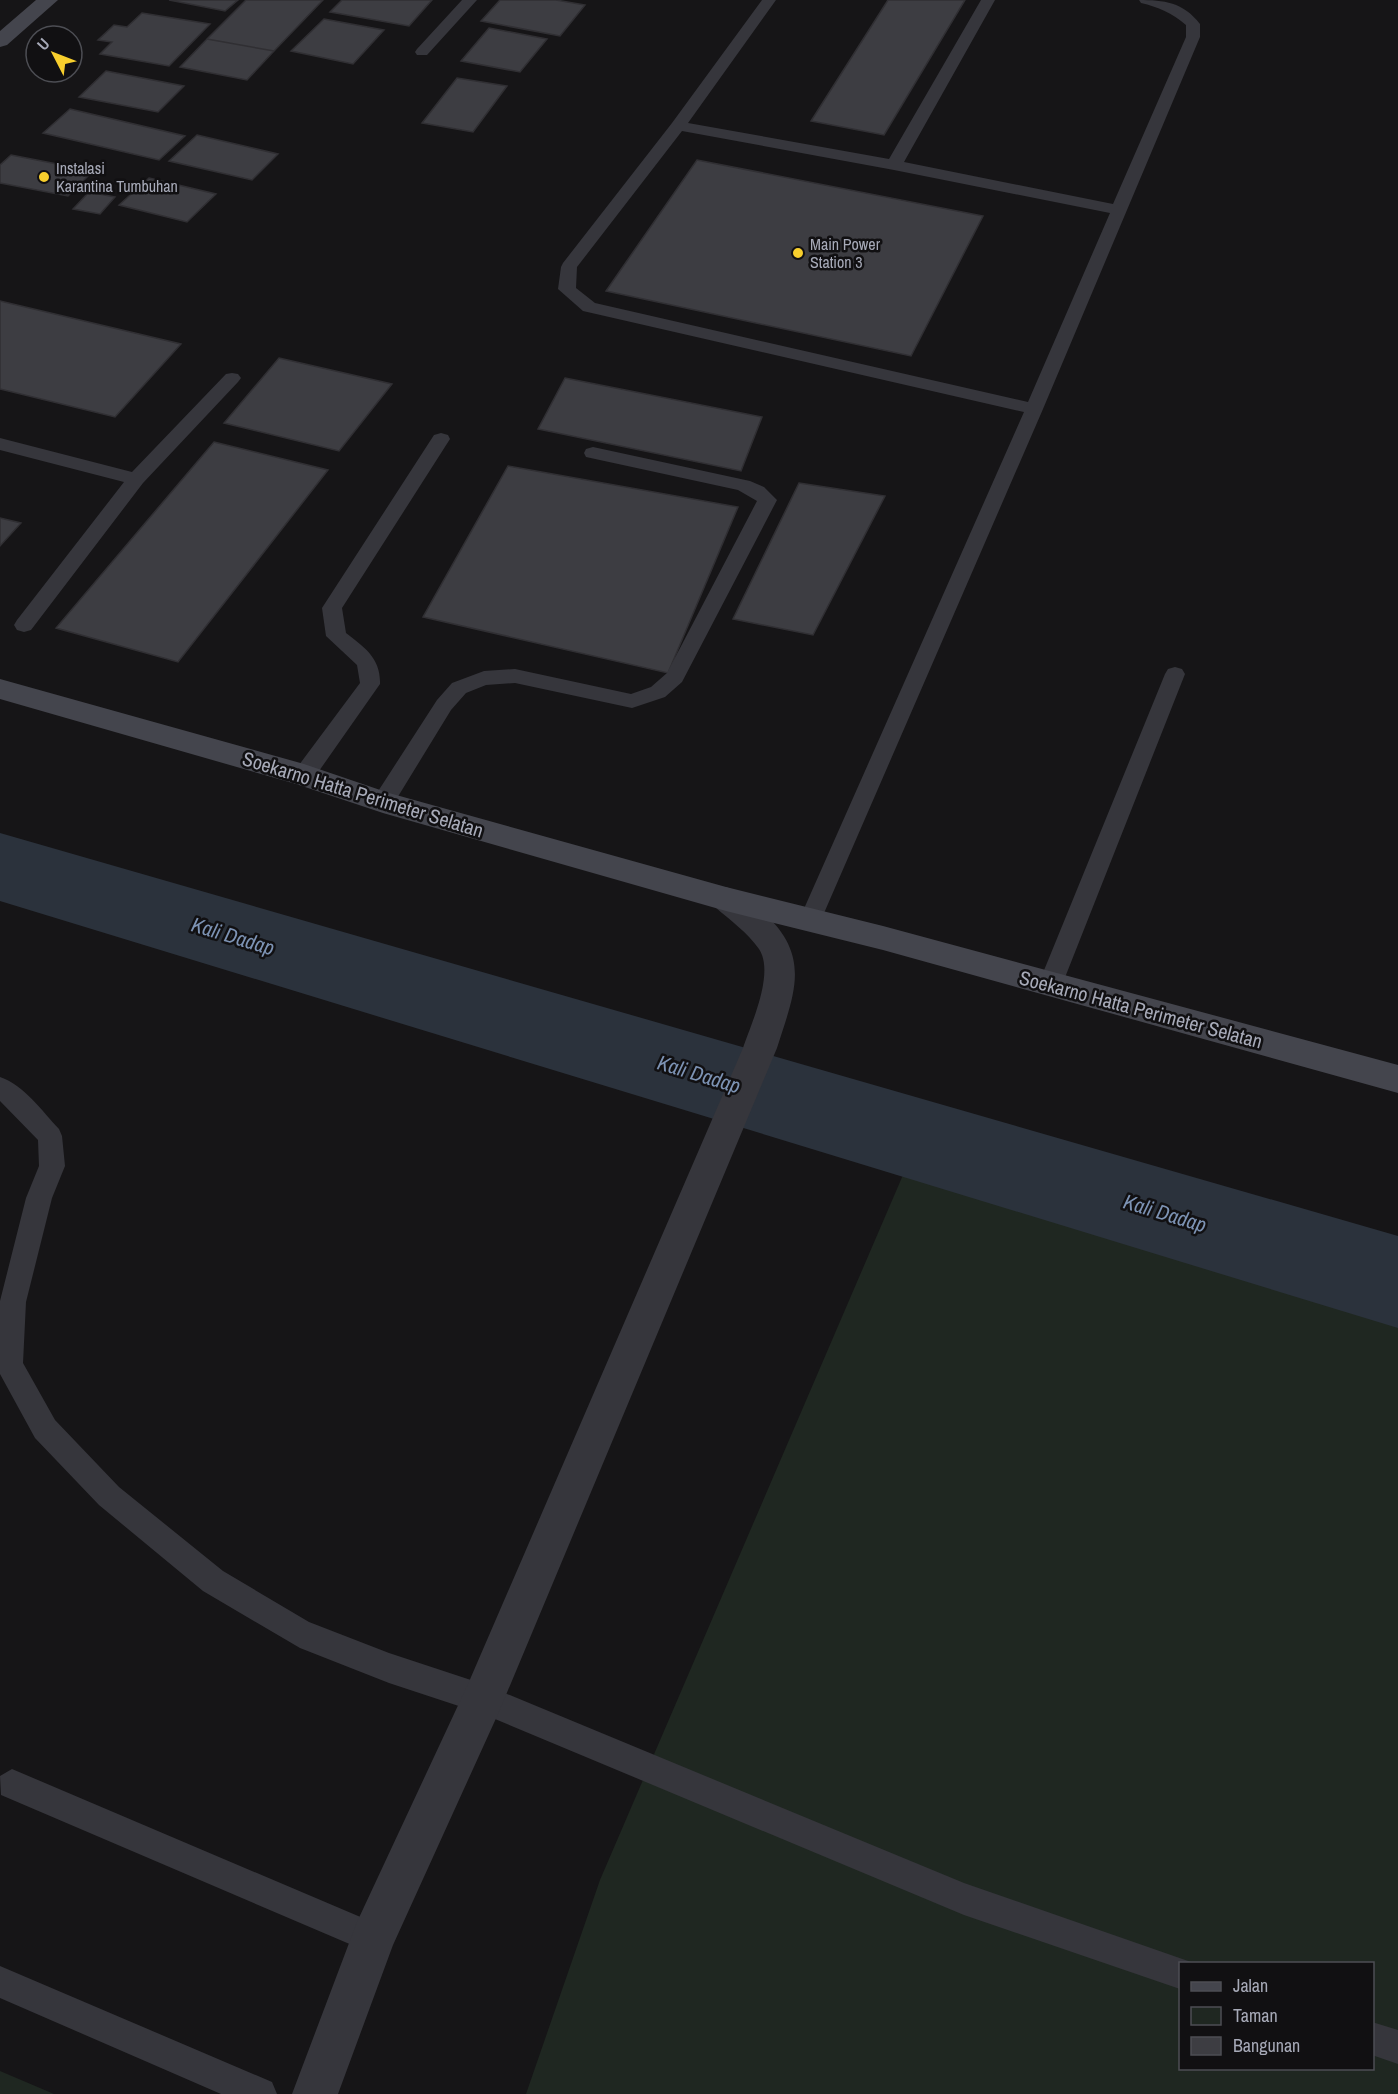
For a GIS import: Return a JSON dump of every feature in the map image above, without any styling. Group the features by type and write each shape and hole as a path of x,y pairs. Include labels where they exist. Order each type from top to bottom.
{"main road":[{"path":"0,41 48,0"},
{"name":"Soekarno Hatta Perimeter Selatan","path":"0,689 304,775 382,802 726,899 883,938 1398,1079"}],"street":[{"path":"315,2094 373,1938 483,1699 760,1048 780,985 777,951 756,924 726,899"}],"lane":[{"path":"422,52 470,0"},
{"path":"769,0 678,126 569,267 567,289 590,308 1034,409"},
{"path":"894,165 988,0"},
{"path":"810,920 1034,409 1193,37 1193,24 1182,12 1146,0"},
{"path":"678,126 894,165 1119,210"},
{"path":"24,625 136,479 232,378"},
{"path":"304,775 370,684 372,671 369,663 336,636 332,608 441,439"},
{"path":"0,444 136,479"},
{"path":"382,802 444,705 459,688 484,678 515,676 632,701 658,692 675,677 767,500 757,491 743,485 593,453"},
{"path":"1050,985 1175,674"},
{"path":"0,1087 15,1099 50,1136 52,1166 39,1198 13,1302 9,1364 45,1429 109,1496 213,1581 300,1633 389,1668 483,1699 964,1899 1179,1973"},
{"path":"12,1784 373,1938"},
{"path":"0,1982 261,2094"},
{"path":"1374,2039 1398,2047"}],"green space":[{"path":"909,1161 1398,1306 1398,2094 526,2094 600,1880"},
{"path":"0,2071 54,2094 0,2094"}],"building":[{"path":"169,0 238,0 225,11"},
{"path":"246,0 323,0 274,51 207,39"},
{"path":"342,0 432,0 409,26 330,12"},
{"path":"500,0 556,0 585,5 560,36 481,21"},
{"path":"888,0 965,0 884,135 811,121"},
{"path":"142,13 210,24 169,66 100,54 112,42 98,40 114,25 127,27"},
{"path":"324,19 384,30 353,64 291,51"},
{"path":"489,28 547,39 520,72 461,61"},
{"path":"207,39 274,51 247,80 180,67"},
{"path":"106,71 184,86 158,112 79,97"},
{"path":"457,78 507,86 473,132 422,123"},
{"path":"70,109 185,136 159,160 43,133"},
{"path":"197,135 278,154 252,180 169,161"},
{"name":"Instalasi Karantina Tumbuhan","path":"11,155 93,171 68,196 0,183 0,165"},
{"name":"Main Power Station 3","path":"697,160 983,216 911,356 606,291"},
{"path":"149,178 216,194 187,222 119,205"},
{"path":"89,192 115,197 100,214 73,209"},
{"path":"0,301 181,344 115,417 0,389"},
{"path":"279,358 392,384 339,451 224,423"},
{"path":"565,378 762,417 741,471 538,429"},
{"path":"214,442 328,470 178,662 56,628"},
{"path":"508,466 738,507 668,673 423,617"},
{"path":"799,483 885,496 813,635 733,619"},
{"path":"0,518 21,523 0,546"}],"waterway":[{"name":"Kali Dadap","path":"0,867 1398,1282"}],"place":[{"name":"Instalasi Karantina Tumbuhan","path":"44,177"},
{"name":"Main Power Station 3","path":"798,253"}]}
